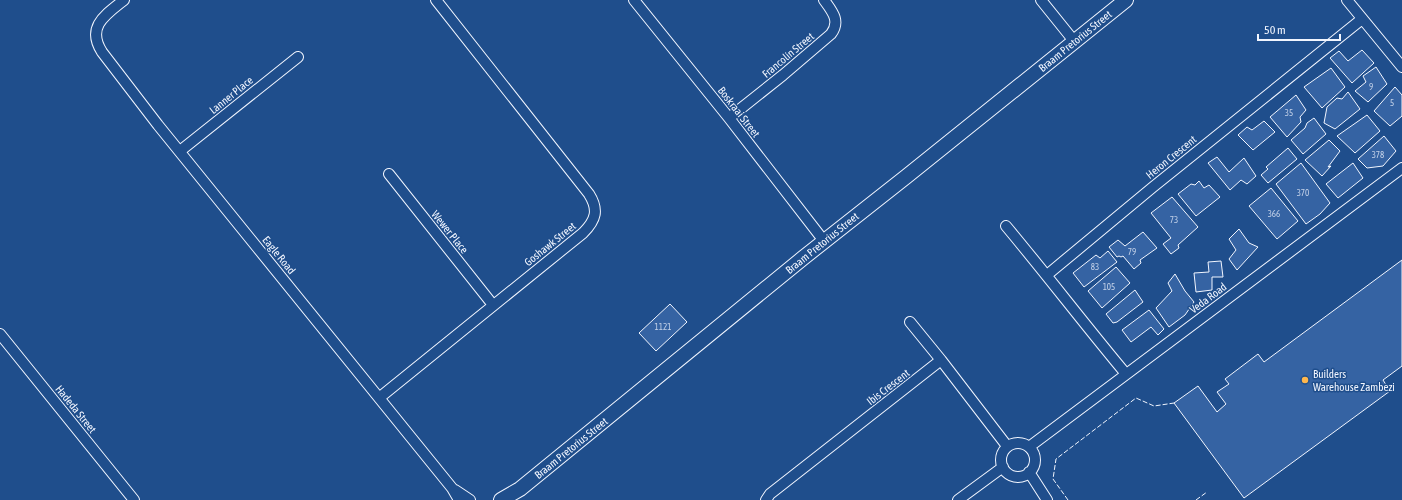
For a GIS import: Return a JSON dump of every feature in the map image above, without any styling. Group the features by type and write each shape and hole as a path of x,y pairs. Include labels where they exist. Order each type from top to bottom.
{"street":[{"name":"Eagle Road","path":"124,0 101,20 98,26 96,32 98,43 102,52 180,152 452,488 459,500"},
{"name":"Goshawk Street","path":"379,398 589,228 594,219 594,203 584,188 436,0"},
{"name":"Boskraai Street","path":"634,0 729,118 824,241"},
{"name":"Francolin Street","path":"729,118 831,34 836,27 836,22 831,10 824,0"},
{"path":"1041,0 1074,41"},
{"name":"Braam Pretorius Street","path":"501,500 520,489 824,241 908,176 1126,0"},
{"path":"1347,0 1402,67"},
{"name":"Heron Crescent","path":"1047,275 1153,187 1362,19"},
{"name":"Lanner Place","path":"180,152 298,57"},
{"name":"Veda Road","path":"1029,447 1402,168"},
{"name":"Wewer Place","path":"389,174 493,305"},
{"path":"1006,226 1126,374"},
{"path":"910,322 1008,446"},
{"name":"Hadeda Street","path":"0,334 134,500"},
{"name":"Ibis Crescent","path":"766,500 770,494 941,360"},
{"path":"1018,443 1026,444 1029,447 1033,453 1034,460 1032,468 1029,472 1022,476 1014,476 1009,474 1003,467 1001,456 1008,446 1018,443"},
{"path":"958,500 1003,467"},
{"path":"1029,472 1047,500"},
{"name":"Eagle Road","path":"452,488 470,500"},
{"name":"Braam Pretorius Street","path":"511,500 520,489"}],"building":[{"path":"1362,50 1374,63 1352,83 1330,58 1339,51 1348,61"},
{"path":"1376,67 1387,84 1368,102 1355,91 1366,82 1363,76"},
{"path":"1331,68 1345,87 1322,108 1304,87"},
{"path":"1395,87 1402,95 1402,116 1390,126 1374,111"},
{"path":"1348,92 1360,109 1335,129 1324,123 1327,107 1337,98 1342,99"},
{"path":"1296,95 1306,110 1300,117 1301,122 1287,137 1270,117"},
{"path":"1367,115 1380,131 1355,153 1337,136"},
{"path":"1314,118 1326,134 1303,154 1291,140 1305,128 1307,123"},
{"path":"1264,121 1275,132 1253,150 1238,135 1247,127 1252,130"},
{"path":"1384,136 1396,151 1383,166 1367,168 1358,159"},
{"path":"1329,140 1340,151 1328,167 1331,166 1322,176 1305,160"},
{"path":"1288,148 1297,159 1268,183 1261,175 1268,169 1266,167"},
{"path":"1217,157 1229,172 1244,158 1256,176 1247,184 1241,180 1230,190 1208,163"},
{"path":"1301,163 1330,203 1320,214 1306,224 1276,184"},
{"path":"1353,163 1363,178 1338,198 1326,184"},
{"path":"1199,181 1204,188 1209,185 1220,197 1196,216 1178,194 1191,184 1195,185"},
{"path":"1271,188 1298,221 1277,239 1249,206"},
{"path":"1172,197 1198,227 1178,245 1179,248 1171,254 1163,244 1171,238 1151,213"},
{"path":"1239,229 1249,243 1258,247 1237,270 1229,259 1236,250 1229,239"},
{"path":"1143,232 1157,248 1140,260 1141,263 1134,269 1123,256 1117,257 1109,247 1118,240 1125,246"},
{"path":"1108,251 1117,262 1084,287 1073,273 1096,255 1100,258"},
{"name":"Builders Warehouse Zambezi","path":"1402,260 1402,366 1383,380 1390,391 1244,498 1174,403 1198,386 1217,412 1226,404 1217,392 1229,384 1225,379 1258,354 1264,362"},
{"path":"1221,261 1223,277 1212,277 1212,290 1196,292 1194,273 1209,272 1208,262"},
{"path":"1116,267 1130,283 1102,308 1088,291"},
{"path":"1175,274 1185,291 1194,302 1185,315 1169,327 1156,308 1172,291 1168,283"},
{"path":"1135,290 1143,302 1117,322 1113,323 1106,314"},
{"path":"670,304 687,322 656,351 639,333"},
{"path":"1149,310 1164,329 1158,335 1151,327 1131,342 1122,330"}],"fence":[{"path":"1068,500 1053,479 1056,459 1136,398 1154,406 1174,403"},
{"path":"1196,500 1207,492"}],"place":[{"name":"Builders Warehouse Zambezi","path":"1305,380"}]}
